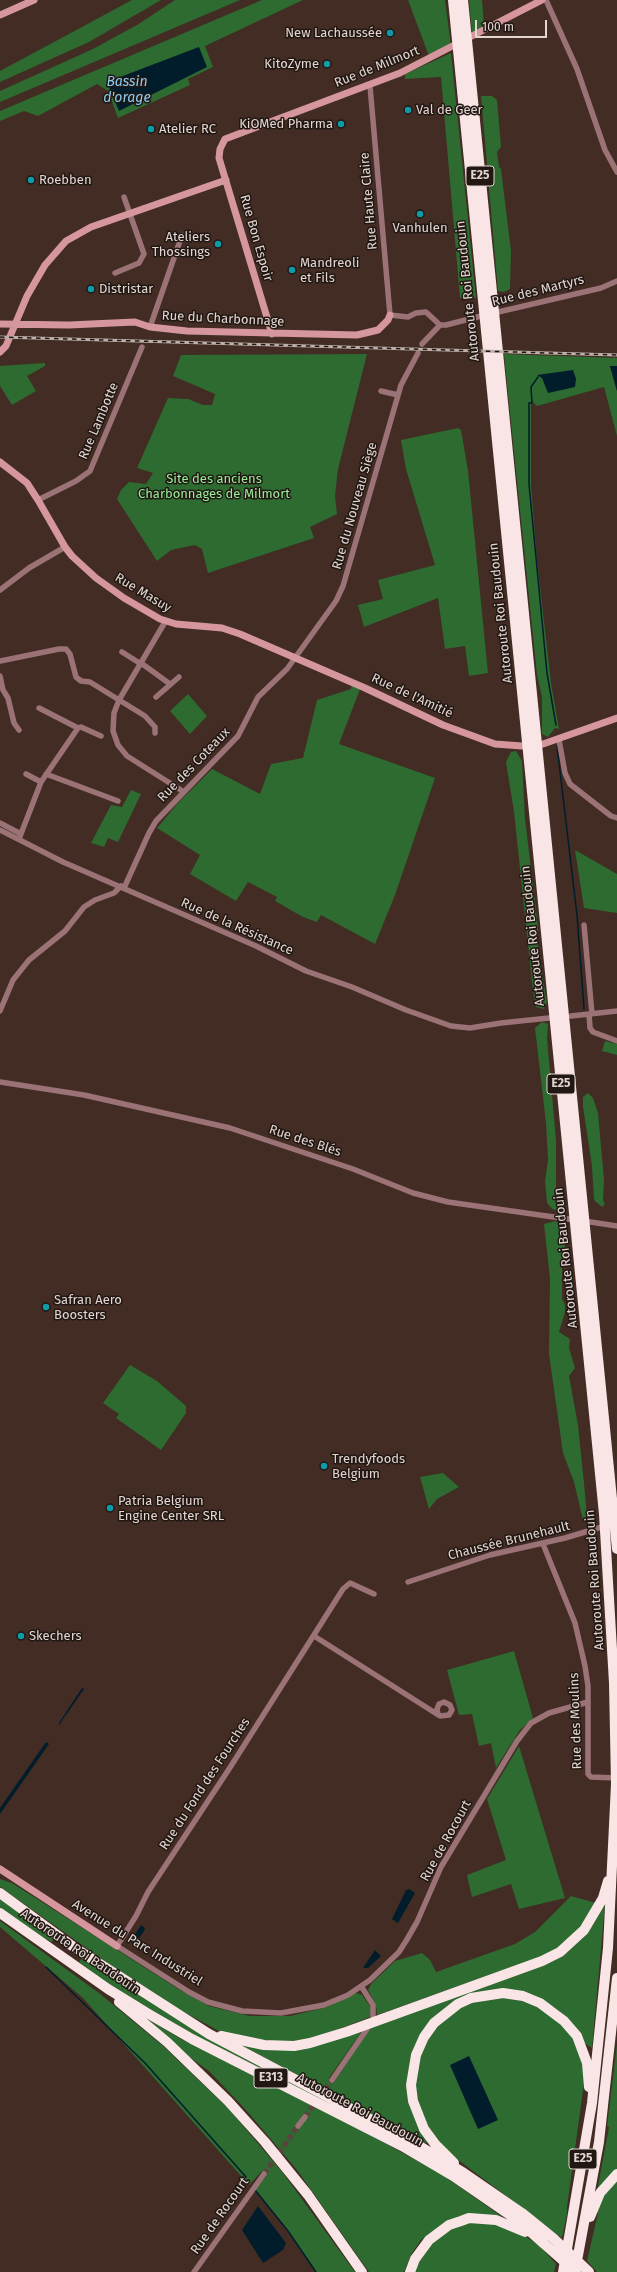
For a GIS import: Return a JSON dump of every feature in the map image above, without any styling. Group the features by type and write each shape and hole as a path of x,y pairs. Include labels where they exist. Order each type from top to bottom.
{"highway":[{"name":"Autoroute Roi Baudouin","path":"453,0 454,24 604,1514 614,1683 616,1784 612,1870"},
{"name":"Autoroute Roi Baudouin","path":"463,0 617,1549"},
{"path":"209,2034 264,2045 294,2046 310,2043 346,2032 542,1961 560,1952 584,1930 603,1898 612,1870"},
{"name":"E25","path":"563,2272 592,2103 608,1948 612,1870"},
{"name":"Autoroute Roi Baudouin","path":"0,1893 75,1948 209,2034"},
{"name":"Autoroute Roi Baudouin","path":"0,1913 108,1989 192,2038 402,2146 487,2198 552,2249 576,2272"},
{"name":"Autoroute Roi Baudouin","path":"576,2272 599,2142 617,1978"},
{"path":"108,1989 111,1997 167,2042 228,2101 265,2142 308,2195 362,2272"},
{"path":"464,2173 435,2144 424,2129 413,2101 411,2085 416,2055 424,2037 434,2023 458,2004 472,1998 503,1993 535,2001 556,2013 577,2036 583,2048 587,2063 592,2103"},
{"name":"E313","path":"209,2034 408,2139 464,2173 504,2200 553,2238 589,2272"},
{"path":"586,2221 592,2214 600,2193 617,2174"},
{"path":"410,2272 415,2258 429,2240 449,2225 470,2218 506,2222 542,2242"}],"street":[{"path":"0,14 34,0"},
{"name":"Rue de Milmort","path":"220,149 225,139 231,135 370,86 440,54 542,0"},
{"path":"546,0 577,69 605,150 617,172"},
{"name":"Rue Haute Claire","path":"370,86 390,315"},
{"name":"Rue Bon Espoir","path":"220,149 220,158 226,180 272,334"},
{"path":"0,352 8,342 22,308 45,264 66,240 92,227 226,180"},
{"path":"115,273 139,264 144,254 124,197"},
{"path":"150,327 182,235"},
{"name":"Rue des Martyrs","path":"440,325 538,303 617,281"},
{"path":"390,315 408,317 416,313 426,312 440,325 422,344"},
{"name":"Rue du Charbonnage","path":"0,324 69,325 135,322 150,327 187,331 272,334 368,334 378,330 388,320 390,315"},
{"name":"Rue Lambotte","path":"38,500 76,481 90,471 142,347"},
{"name":"Rue du Nouveau Siège","path":"296,656 330,610 343,586 398,395 418,353"},
{"path":"381,391 398,395"},
{"name":"Rue Masuy","path":"0,462 18,475 38,500 65,547 96,578 124,598 165,622 222,628 296,656"},
{"path":"0,590 29,568 65,547"},
{"path":"165,622 119,700 112,720 113,731 118,745 129,757 184,792"},
{"path":"0,661 64,648 70,654 74,676 81,681 90,682 145,716 154,727 155,732"},
{"path":"122,652 170,684"},
{"name":"Rue de l'Amitié","path":"296,656 443,725 495,744 522,746"},
{"name":"Rue des Coteaux","path":"122,887 130,876 153,826 238,736 258,697 281,676 296,656"},
{"path":"0,676 3,690 8,698 14,723 19,730"},
{"path":"156,697 179,677"},
{"path":"39,708 78,728 81,727 101,736"},
{"path":"543,744 559,740 617,718"},
{"path":"0,823 20,837 41,782 78,728"},
{"path":"559,740 566,778 570,784 611,816 617,818"},
{"path":"26,774 41,782"},
{"path":"46,774 118,802"},
{"name":"Rue de la Résistance","path":"0,830 20,837 63,862 122,887 320,977 352,987 406,1010 451,1026 470,1028 549,1018"},
{"path":"0,1010 13,980 29,960 65,931 84,907 95,900 114,893 122,887"},
{"path":"584,925 591,1014 590,1028 593,1032 617,1041"},
{"path":"571,1016 617,1012"},
{"name":"Rue des Blés","path":"0,1082 84,1095 230,1128 353,1169 413,1193 448,1202 617,1226"},
{"name":"Chaussée Brunehault","path":"408,1582 490,1555 543,1544 617,1523"},
{"name":"Rue des Moulins","path":"543,1544 575,1623 585,1666 588,1702 588,1774 591,1777 598,1778 617,1778"},
{"name":"Rue du Fond des Fourches","path":"117,1946 136,1916 148,1892 343,1589 350,1583 374,1594"},
{"path":"314,1636 438,1714"},
{"name":"Rue de Rocourt","path":"361,1986 391,1961 406,1941 419,1918 441,1867 517,1741 531,1723 549,1713 588,1702"},
{"name":"Avenue du Parc Industriel","path":"0,1869 188,1992 208,2002 242,2011 281,2014 324,2005 348,1995 361,1986"},
{"path":"361,1986 373,2005 373,2016"},
{"path":"332,2080 367,2029"},
{"path":"298,2126 305,2117"},
{"name":"Rue de Rocourt","path":"194,2272 264,2174"}],"green space":[{"path":"132,0 161,0 89,42 0,82 0,71"},
{"path":"175,0 240,0 0,102 0,91 93,49 137,25"},
{"path":"262,0 303,0 205,46 213,67 188,79 190,85 118,118 108,91 97,84 38,116 24,111 0,121 0,111"},
{"path":"408,0 445,0 451,46 429,56"},
{"path":"469,0 482,0 484,28 472,33"},
{"path":"451,53 476,298 460,298 441,77 405,79 405,74"},
{"path":"481,96 492,96 497,100 501,147 497,152 499,167 501,169 511,251 510,289 504,292 498,291"},
{"name":"Site des anciens Charbonnages de Milmort","path":"367,354 338,469 335,496 337,514 310,527 314,538 208,573 202,549 195,545 171,550 157,561 117,499 121,490 129,482 146,484 153,473 137,468 168,398 188,399 203,405 212,405 215,394 173,376 181,355"},
{"path":"504,354 617,358 617,366 610,366 617,391 617,436 604,387 537,406 531,400 531,486 537,560 551,683 559,729 555,728 548,737 542,734 542,697 537,675"},
{"path":"45,363 45,366 27,376 36,391 12,405 0,386 0,366"},
{"path":"458,428 461,430 468,471 488,673 469,676 465,646 445,649 438,598 364,627 358,605 383,599 378,580 435,565 406,469 401,440"},
{"path":"352,685 360,689 339,744 435,778 395,895 375,944 321,915 317,922 303,917 275,901 277,897 248,882 236,901 190,874 200,855 157,828 177,804 212,769 260,794 271,764 303,758 317,700 351,689"},
{"path":"188,694 207,716 190,734 170,711"},
{"path":"516,751 522,761 525,819 538,927 538,954 547,1002 544,1009 536,1007 533,991 514,812 506,762 511,752"},
{"path":"131,790 141,794 118,842 108,838 104,847 91,843 111,805 122,807"},
{"path":"575,850 617,874 617,913 584,908"},
{"path":"542,1022 548,1024 547,1038 556,1140 556,1190 565,1206 559,1211 552,1209 547,1203 545,1181 548,1160 546,1123 535,1028"},
{"path":"605,1041 617,1044 617,1055 602,1051"},
{"path":"588,1093 593,1098 598,1113 604,1180 603,1200 605,1204 602,1207 594,1200 592,1166 583,1107 583,1097"},
{"path":"555,1221 564,1225 565,1251 562,1262 562,1299 565,1305 565,1312 559,1332 570,1339 569,1348 575,1368 569,1376 578,1425 584,1483 587,1517 583,1520 574,1482 563,1453 549,1354 550,1279 544,1224"},
{"path":"130,1365 157,1381 186,1406 186,1413 161,1450 116,1418 119,1414 103,1403"},
{"path":"443,1473 459,1487 437,1499 429,1509 420,1477"},
{"path":"514,1651 533,1718 520,1730 496,1768 491,1743 479,1746 472,1714 459,1715 447,1670"},
{"path":"519,1746 565,1898 519,1909 511,1884 472,1897 467,1875 506,1860 487,1799"},
{"path":"0,1879 12,1883 180,1990 209,2006 250,2016 290,2016 327,2007 356,1993 362,1995 372,2009 370,2017 318,2037 293,2041 264,2041 234,2036 219,2031 173,2006 112,1966 0,1887"},
{"path":"571,1896 596,1903 581,1927 556,1949 543,1956 377,2015 376,2005 368,1990 371,1984 395,1961 422,1953 430,1960 436,1972 515,1944 535,1932"},
{"path":"0,1897 42,1928 54,1939 52,1942 35,1934 0,1909"},
{"path":"605,1904 592,2048 584,2043 563,2014 554,2007 540,1999 503,1990 442,2013 410,2070 428,2142 426,2143 235,2042 267,2047 362,2031 329,2078 334,2082 370,2028 547,1961"},
{"path":"0,1921 99,1993 163,2046 228,2108 283,2173 355,2272 316,2272 288,2231 255,2190 266,2176 262,2171 249,2185 83,1998 0,1927"},
{"path":"81,1959 92,1965 93,1964 238,2054 406,2142 455,2171 519,2216 552,2243 552,2246 488,2196 454,2173 352,2116 239,2060 149,2011 90,1973 91,1971 79,1962"},
{"path":"503,1997 531,2003 556,2017 572,2036 578,2048 585,2076 567,2214 562,2238 449,2153 430,2131 420,2110 415,2085 419,2059 432,2032 441,2022 460,2008 472,2003"},
{"path":"144,2017 183,2040 359,2129 414,2159 444,2176 504,2218 449,2220 421,2240 412,2253 404,2272 369,2272 297,2170 246,2110 209,2071 185,2054"},
{"path":"617,2044 617,2171 597,2191 609,2127 607,2126"},
{"path":"617,2179 617,2272 597,2272 587,2261 598,2213 596,2212 606,2191"},
{"path":"486,2221 515,2230 539,2245 556,2264 554,2272 411,2272 437,2235 466,2222"}],"water":[{"name":"Bassin d'orage","path":"199,47 207,67 119,111 107,82"},
{"path":"610,366 617,366 617,391"},
{"path":"573,370 576,379 575,387 548,393 542,378 537,375"},
{"path":"82,1688 84,1689 59,1725 59,1723"},
{"path":"46,1742 49,1744 0,1814 0,1808"},
{"path":"409,1889 415,1893 398,1923 392,1919 406,1890"},
{"path":"141,1925 145,1928 144,1931 134,1945 131,1941"},
{"path":"375,1950 381,1956 368,1968 363,1968"},
{"path":"469,2056 498,2120 478,2129 450,2065"},
{"path":"258,2206 286,2243 283,2250 263,2263 242,2230"}],"waterway":[{"path":"538,377 531,387 532,403 529,403 529,484 547,673 556,725"},
{"path":"557,746 577,915 584,1009"},
{"path":"46,1967 145,2063 246,2177"},
{"path":"255,2190 288,2231 316,2272"}],"tunnel":[{"path":"305,2117 332,2080"},
{"path":"264,2174 298,2126"}],"railway":[{"path":"0,337 617,355"}],"place":[{"name":"New Lachaussée","path":"390,33"},
{"name":"KitoZyme","path":"327,64"},
{"name":"Val de Geer","path":"408,110"},
{"name":"KiOMed Pharma","path":"341,124"},
{"name":"Atelier RC","path":"151,129"},
{"name":"Roebben","path":"31,180"},
{"name":"Vanhulen","path":"420,214"},
{"name":"Ateliers Thossings","path":"218,244"},
{"name":"Mandreoli et Fils","path":"292,270"},
{"name":"Distristar","path":"91,289"},
{"name":"Safran Aero Boosters","path":"46,1307"},
{"name":"Trendyfoods Belgium","path":"324,1466"},
{"name":"Patria Belgium Engine Center SRL","path":"110,1508"},
{"name":"Skechers","path":"21,1636"}]}
